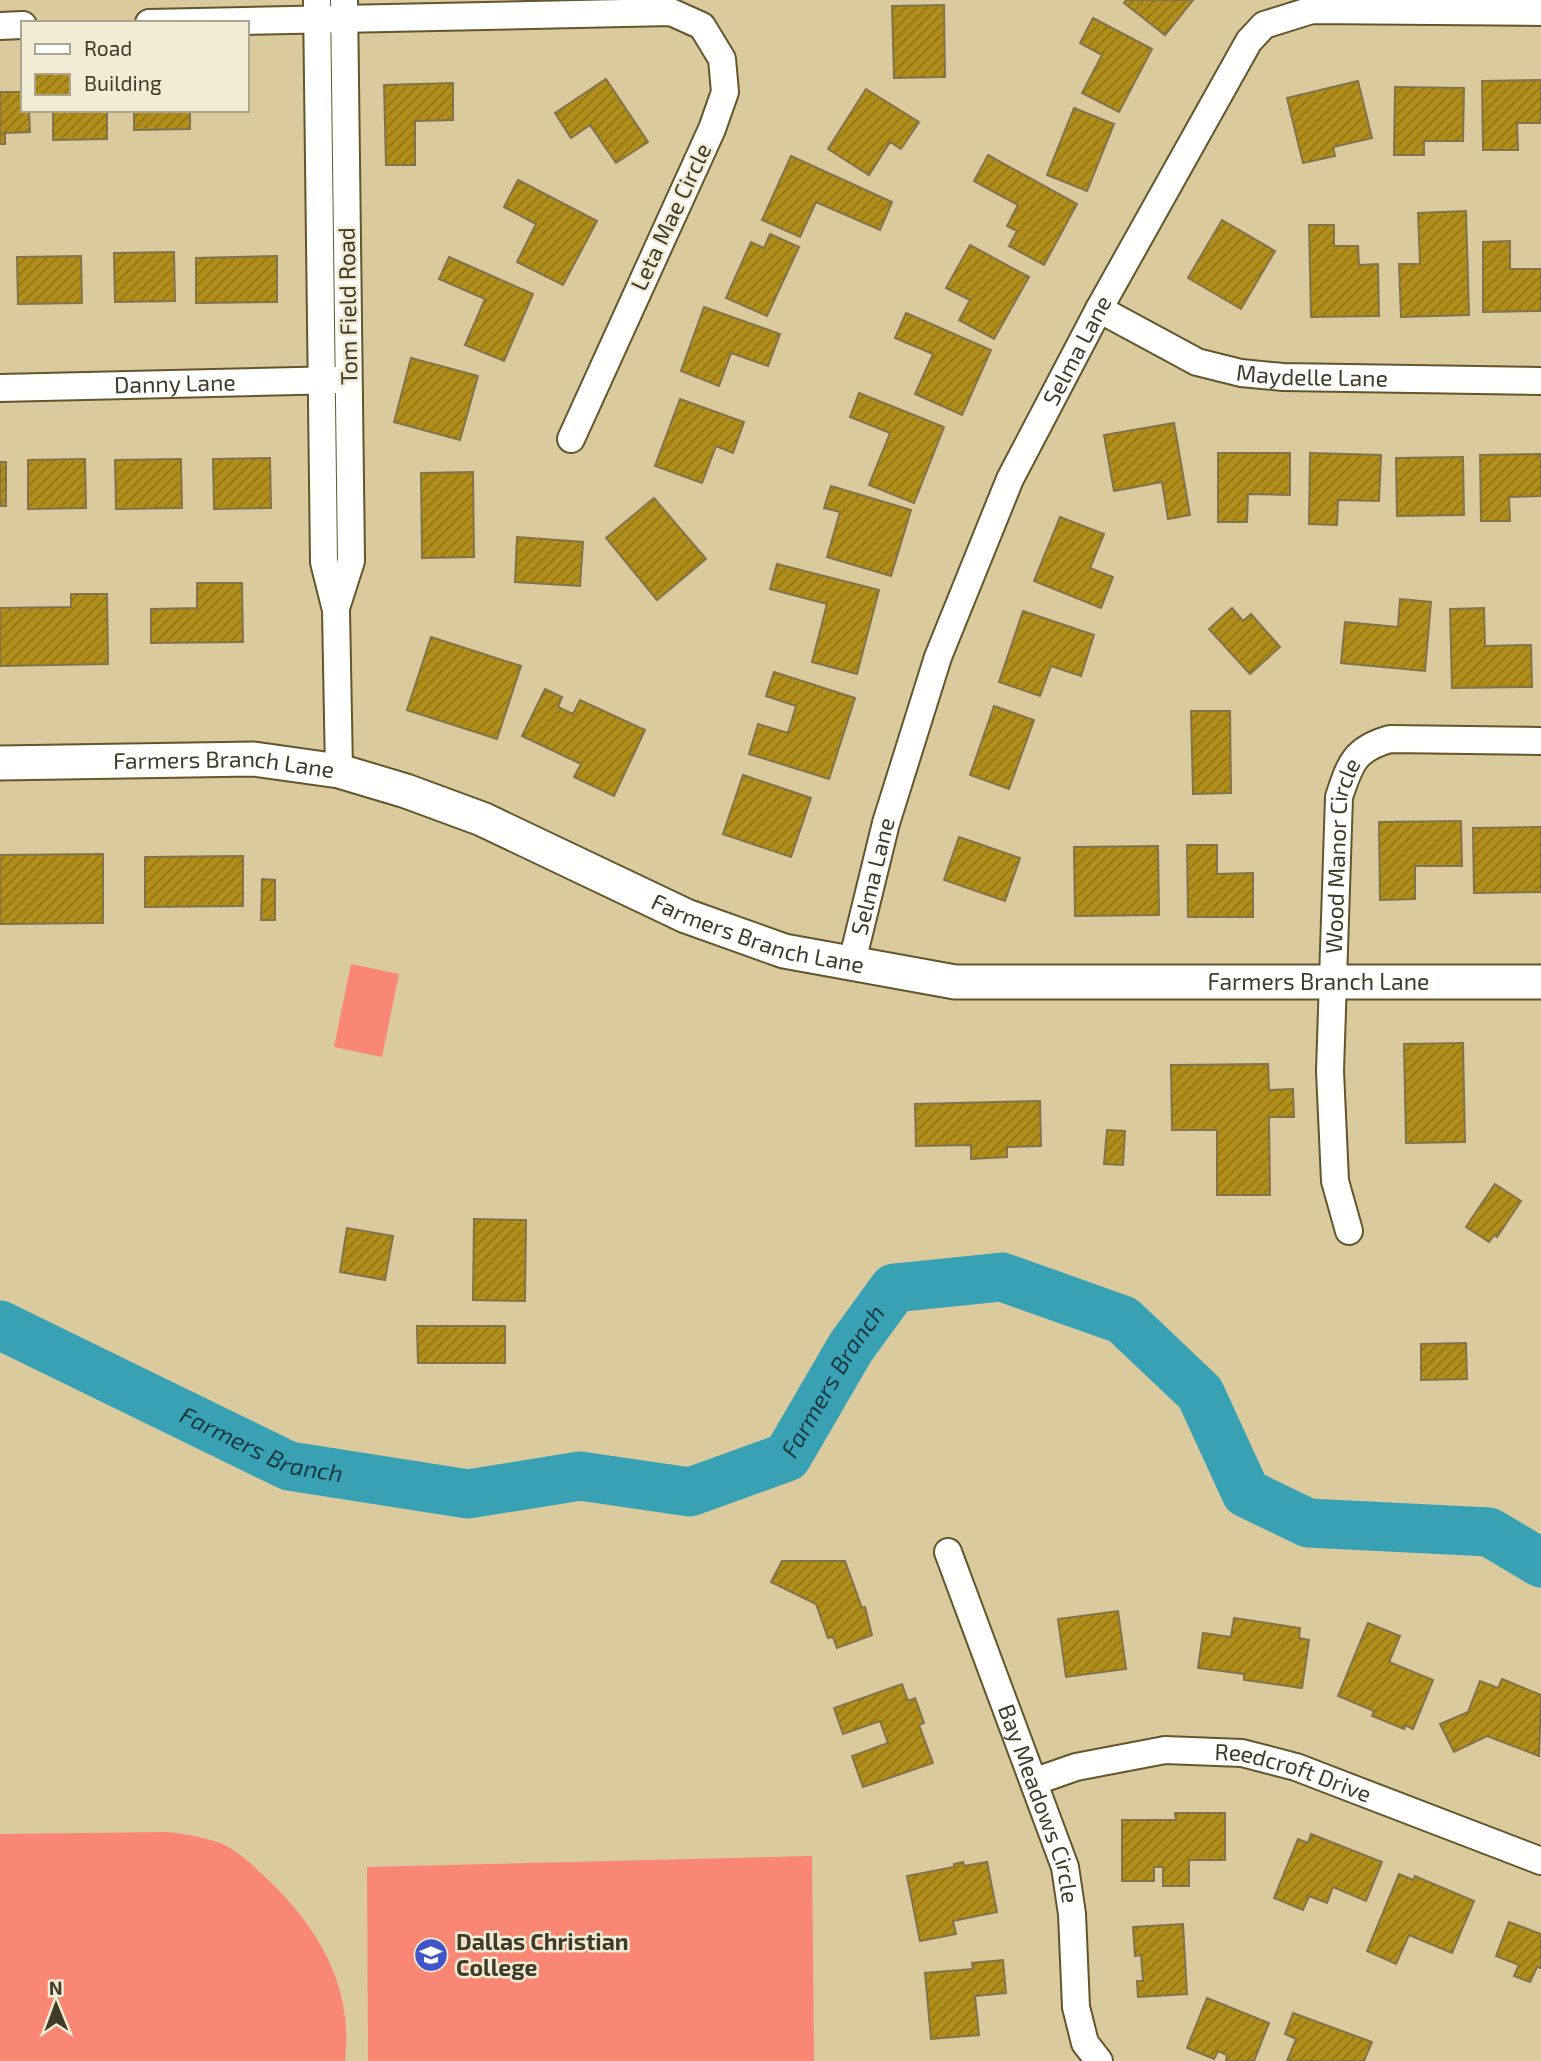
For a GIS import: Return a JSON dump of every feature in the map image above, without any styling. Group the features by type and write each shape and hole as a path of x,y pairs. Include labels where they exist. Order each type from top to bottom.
{"street":[{"path":"175,21 344,9"},
{"name":"Tom Field Road","path":"336,610 351,561 344,9"},
{"name":"Leta Mae Circle","path":"344,9 671,12 702,26 722,60 725,92 712,129 571,439"},
{"name":"Tom Field Road","path":"317,10 324,562 336,610 339,771"},
{"name":"Selma Lane","path":"852,962 886,823 938,657 1010,479 1099,309 1249,41 1264,25 1312,10 1541,12"},
{"path":"0,26 21,25"},
{"name":"Maydelle Lane","path":"1099,309 1197,362 1241,373 1283,377 1541,381"},
{"name":"Danny Lane","path":"0,387 349,379"},
{"name":"Wood Manor Circle","path":"1349,1231 1335,1181 1330,1070 1339,797 1350,764 1368,745 1390,738 1541,741"},
{"name":"Farmers Branch Lane","path":"0,763 254,759 339,771 406,791 482,820 686,916 784,951 955,982 1541,982"},
{"name":"Bay Meadows Circle","path":"948,1552 1065,1867 1072,1914 1076,2007 1085,2043 1099,2061"},
{"name":"Reedcroft Drive","path":"1035,1781 1076,1767 1165,1750 1242,1753 1296,1767 1541,1861"}],"shaded area":[{"path":"351,964 399,974 382,1057 334,1047"},
{"path":"167,1832 207,1839 232,1849 263,1875 300,1914 328,1958 337,1982 344,2007 345,2061 0,2061 0,1834"},
{"path":"812,1856 814,2061 368,2061 367,1867"}],"building":[{"path":"1126,0 1193,0 1165,35 1124,3"},
{"path":"944,5 945,77 894,78 892,6"},
{"path":"1093,18 1152,49 1119,112 1082,93 1102,55 1080,43"},
{"path":"606,79 648,142 616,163 590,125 571,138 555,113"},
{"path":"1541,80 1541,123 1517,123 1518,150 1483,150 1482,81"},
{"path":"1358,81 1372,138 1333,147 1335,156 1303,163 1287,98"},
{"path":"453,83 453,120 415,121 415,165 386,165 384,85"},
{"path":"1395,87 1464,88 1463,141 1424,141 1424,155 1394,155"},
{"path":"866,89 919,122 901,149 890,142 869,175 828,149"},
{"path":"0,92 21,92 21,112 29,112 30,132 5,133 5,144 0,144"},
{"path":"1074,108 1114,124 1087,191 1047,175"},
{"path":"53,112 107,112 107,139 53,140"},
{"path":"134,112 190,112 190,129 134,130"},
{"path":"988,155 1077,204 1044,265 1009,246 1017,231 1007,226 1018,205 974,181"},
{"path":"791,156 892,202 880,230 816,202 800,237 762,220"},
{"path":"518,180 597,221 563,285 517,262 536,224 504,207"},
{"path":"1466,211 1469,315 1401,317 1399,264 1420,264 1418,213"},
{"path":"1222,220 1275,251 1241,309 1188,278"},
{"path":"1309,225 1334,225 1334,246 1358,246 1359,265 1378,264 1379,316 1311,317"},
{"path":"770,234 799,247 767,316 726,298 751,242 764,248"},
{"path":"1510,241 1510,269 1541,269 1541,311 1483,312 1483,242"},
{"path":"970,245 1029,277 994,339 959,320 970,300 946,288"},
{"path":"174,252 175,301 115,302 114,253"},
{"path":"81,256 82,303 18,304 17,257"},
{"path":"277,256 277,302 196,303 196,258"},
{"path":"449,257 533,294 504,361 465,345 485,299 439,279"},
{"path":"704,307 780,334 768,366 731,353 719,386 681,371"},
{"path":"906,313 991,350 962,415 915,394 933,354 895,338"},
{"path":"411,358 478,376 460,440 394,422"},
{"path":"859,393 944,427 914,503 869,485 890,433 850,417"},
{"path":"680,399 744,422 733,453 716,446 702,483 655,466"},
{"path":"1174,423 1190,515 1168,519 1162,482 1114,491 1104,435"},
{"path":"1218,453 1290,453 1290,495 1248,494 1247,522 1218,522"},
{"path":"1310,453 1381,455 1379,501 1338,500 1337,525 1309,524"},
{"path":"1541,454 1541,496 1509,497 1510,521 1481,521 1480,455"},
{"path":"1463,457 1464,515 1397,516 1396,458"},
{"path":"270,458 271,508 214,509 213,459"},
{"path":"85,459 86,508 28,509 28,460"},
{"path":"181,459 182,508 116,509 115,460"},
{"path":"0,462 6,462 6,506 0,506"},
{"path":"473,472 474,557 422,558 421,473"},
{"path":"831,486 911,510 891,576 827,557 840,512 824,508"},
{"path":"654,498 706,559 657,600 606,538"},
{"path":"1060,517 1104,534 1090,568 1113,577 1101,608 1034,581"},
{"path":"517,537 583,542 580,586 515,582"},
{"path":"777,564 879,590 857,674 812,662 827,604 770,589"},
{"path":"197,583 242,583 243,642 151,643 151,609 197,608"},
{"path":"71,594 107,594 108,664 0,666 0,608 71,607"},
{"path":"1400,599 1431,602 1425,671 1341,663 1345,622 1398,627"},
{"path":"1232,608 1243,621 1251,614 1280,647 1250,674 1209,629"},
{"path":"1484,608 1485,646 1531,645 1532,687 1452,688 1450,609"},
{"path":"1023,611 1094,635 1081,676 1051,666 1040,696 999,682"},
{"path":"431,637 521,666 497,739 407,710"},
{"path":"774,672 855,698 829,779 749,754 758,724 788,733 796,706 766,696"},
{"path":"545,689 562,697 558,707 573,714 580,700 645,730 614,796 574,777 581,764 522,736"},
{"path":"994,706 1034,720 1009,789 970,775"},
{"path":"1191,711 1230,711 1231,793 1193,794"},
{"path":"743,775 811,798 791,857 723,834"},
{"path":"1461,821 1462,866 1415,866 1415,899 1380,900 1379,822"},
{"path":"1541,827 1541,892 1474,893 1473,828"},
{"path":"959,837 1020,858 1005,901 944,880"},
{"path":"1187,845 1217,845 1217,874 1253,873 1253,917 1188,917"},
{"path":"1158,846 1159,915 1075,916 1074,847"},
{"path":"103,854 103,923 0,924 0,855"},
{"path":"243,856 243,906 145,907 145,857"},
{"path":"262,879 275,880 275,920 261,920"},
{"path":"1463,1043 1465,1142 1406,1143 1404,1044"},
{"path":"1268,1064 1269,1090 1293,1089 1294,1117 1269,1117 1270,1195 1217,1195 1217,1130 1172,1130 1171,1065"},
{"path":"1040,1101 1041,1146 1007,1147 1007,1157 971,1159 971,1145 916,1146 915,1104"},
{"path":"1107,1130 1125,1131 1123,1165 1104,1164"},
{"path":"1495,1184 1521,1201 1497,1237 1494,1235 1489,1242 1466,1227"},
{"path":"474,1219 526,1220 525,1301 473,1300"},
{"path":"347,1228 393,1236 385,1280 340,1272"},
{"path":"417,1326 505,1326 505,1363 418,1363"},
{"path":"1466,1343 1467,1379 1421,1380 1421,1344"},
{"path":"782,1561 845,1561 862,1608 865,1607 872,1635 837,1648 833,1637 828,1638 816,1604 771,1582"},
{"path":"1118,1611 1126,1669 1066,1677 1058,1619"},
{"path":"1234,1618 1300,1628 1299,1638 1309,1640 1302,1688 1244,1680 1244,1674 1198,1668 1203,1633 1231,1637"},
{"path":"1368,1623 1400,1636 1389,1662 1433,1680 1413,1729 1405,1725 1404,1729 1372,1716 1374,1711 1338,1696"},
{"path":"1502,1679 1541,1695 1539,1756 1487,1736 1454,1752 1440,1724 1468,1712 1480,1681 1498,1688"},
{"path":"902,1684 908,1701 915,1698 924,1723 919,1725 933,1763 863,1787 852,1756 888,1743 880,1721 843,1734 834,1708"},
{"path":"1175,1813 1225,1813 1225,1860 1189,1860 1189,1886 1163,1886 1163,1867 1154,1867 1154,1881 1122,1881 1122,1820 1176,1820"},
{"path":"1311,1834 1382,1862 1366,1901 1333,1887 1327,1903 1309,1896 1303,1910 1274,1898 1298,1839 1308,1843"},
{"path":"963,1862 964,1866 987,1862 997,1912 953,1921 956,1934 920,1941 907,1876 954,1867 954,1864"},
{"path":"1399,1874 1413,1880 1415,1876 1474,1901 1452,1953 1409,1935 1396,1964 1367,1951"},
{"path":"1509,1922 1541,1934 1541,1968 1537,1967 1530,1982 1514,1976 1519,1965 1496,1956"},
{"path":"1183,1924 1187,1994 1138,1997 1137,1981 1143,1981 1141,1955 1135,1956 1133,1927"},
{"path":"1003,1960 1006,1993 975,1996 979,2035 931,2039 925,1973 973,1969 972,1963"},
{"path":"1207,1998 1269,2023 1254,2061 1226,2061 1227,2055 1218,2051 1214,2059 1187,2048"},
{"path":"1293,2013 1372,2042 1364,2061 1287,2061 1296,2039 1285,2034"}],"waterway":[{"name":"Farmers Branch","path":"0,1325 289,1466 468,1494 580,1476 690,1492 787,1457 851,1347 894,1288 1002,1277 1123,1320 1200,1393 1246,1493 1308,1523 1489,1532 1541,1563"}],"place":[{"name":"Dallas Christian College","path":"431,1955"}]}
